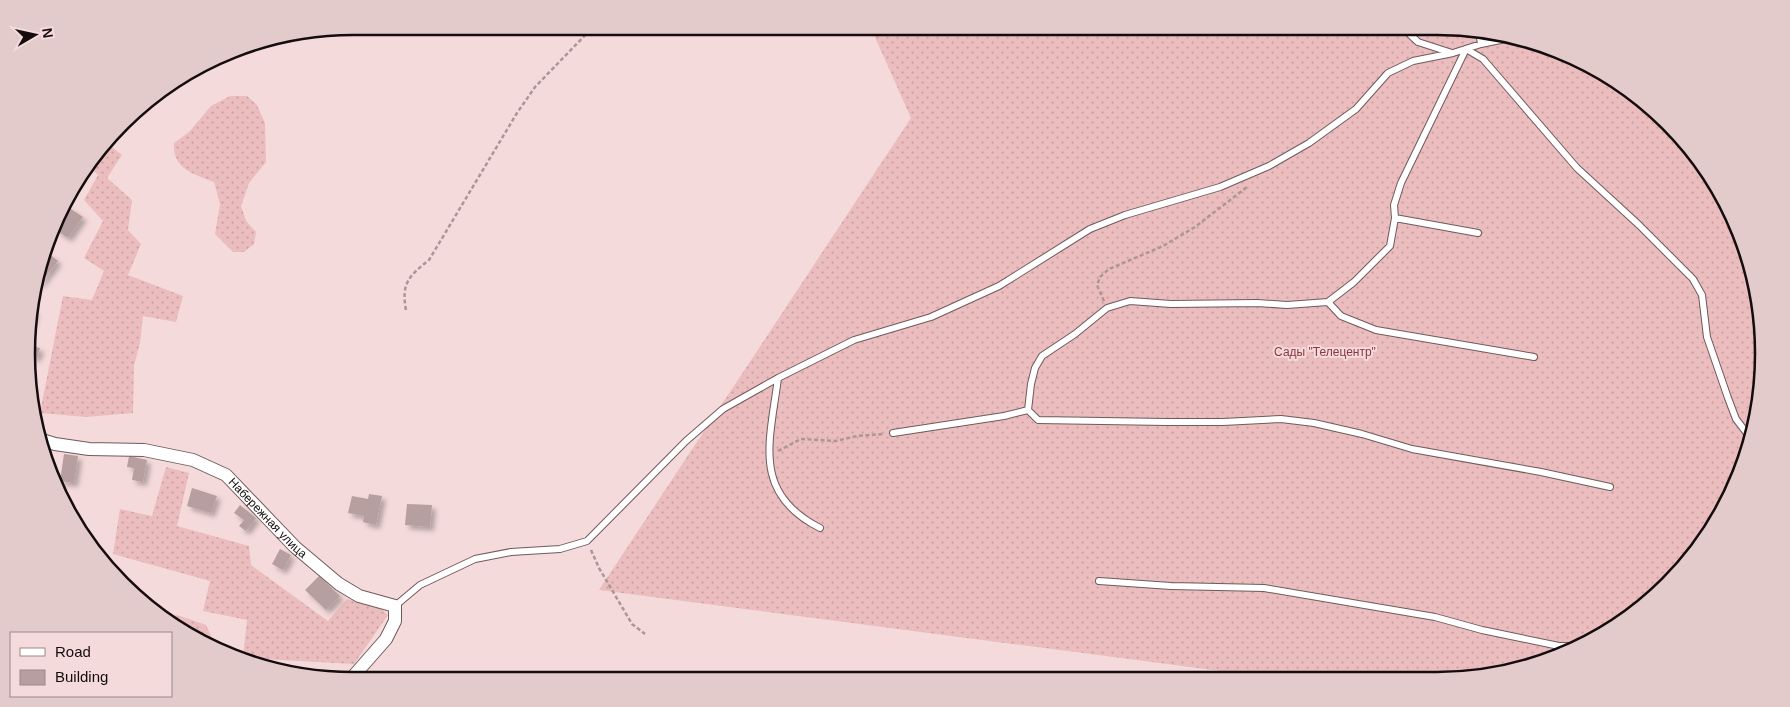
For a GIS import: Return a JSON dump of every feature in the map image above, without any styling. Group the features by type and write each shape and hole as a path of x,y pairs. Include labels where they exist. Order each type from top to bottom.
{"street":[{"name":"Набережная улица","path":"48,442 89,449 144,450 193,460 226,475 295,547 339,584 359,596 395,606"},
{"path":"357,672 386,639 395,621 395,606"}],"lane":[{"path":"1411,35 1418,42 1453,53"},
{"path":"1480,38 1481,44"},
{"path":"395,606 420,585 475,559 511,552 560,549 587,541 686,441 723,409 778,378 854,340 931,316 999,286 1090,229 1124,214 1220,187 1270,166 1309,143 1356,109 1388,73 1413,61 1453,53 1497,41"},
{"path":"1028,410 1035,368 1042,356 1076,334 1107,308 1130,301 1172,304 1256,303 1287,305 1328,302 1354,282 1390,246 1395,218 1394,206 1401,183 1466,49"},
{"path":"1466,49 1483,59 1577,168 1639,225 1693,279 1702,295 1707,337 1736,419 1745,431"},
{"path":"1395,218 1478,233"},
{"path":"1328,302 1341,316 1376,330 1534,357"},
{"path":"778,378 768,457 773,480 782,499 806,521 820,528"},
{"path":"893,433 1004,416 1028,410"},
{"path":"1028,410 1038,420 1223,422 1281,419 1314,423 1412,449 1541,472 1610,487"},
{"path":"1099,581 1171,586 1264,588 1435,617 1482,630 1562,646"}],"path":[{"path":"406,310 404,296 410,276 428,260 517,113 536,87 585,35"},
{"path":"1107,308 1097,285 1100,277 1110,269 1163,246 1195,227 1251,184"},
{"path":"768,457 801,439 836,440 893,433"},
{"path":"587,541 632,624 645,634"}],"green space":[{"name":"Сады \"Телецентр\"","path":"874,35 1436,35 1499,41 1558,59 1596,78 1613,89 1647,114 1662,128 1676,143 1701,177 1712,194 1731,232 1749,291 1755,354 1749,416 1731,475 1712,513 1689,547 1676,564 1647,593 1596,629 1558,648 1519,661 1478,669 1436,672 1228,672 599,590 911,118"},
{"path":"230,96 247,96 257,105 265,123 266,162 249,183 241,206 246,221 256,232 254,244 244,252 233,252 215,234 220,204 214,182 186,169 181,165 174,152 174,143 189,132 211,106"},
{"path":"111,147 122,155 107,178 132,200 128,230 141,244 128,275 183,296 176,322 143,316 140,343 134,366 133,413 86,417 41,413 63,296 92,300 104,271 84,258 103,221 84,200 98,175 93,171"},
{"path":"166,467 189,473 177,526 249,546 251,565 328,621 347,599 380,608 388,615 354,664 264,659 244,652 247,620 203,611 210,581 113,554 120,509 152,516"},
{"path":"177,615 206,625 212,639 194,629 174,616"}],"building":[{"path":"70,209 83,217 68,238 59,232"},
{"path":"51,255 58,261 44,279"},
{"path":"35,347 40,348 37,358 35,357"},
{"path":"64,454 78,456 74,483 62,481 60,478"},
{"path":"129,456 147,460 143,482 132,480 134,468 127,467"},
{"path":"192,488 217,496 211,513 187,506"},
{"path":"369,494 382,496 376,525 363,522 364,516 348,513 352,496 368,499"},
{"path":"407,504 432,505 430,527 405,525"},
{"path":"240,505 256,518 246,531 239,526 244,520 234,513"},
{"path":"280,549 291,555 283,570 272,564"},
{"path":"319,576 340,596 326,610 305,590"}]}
